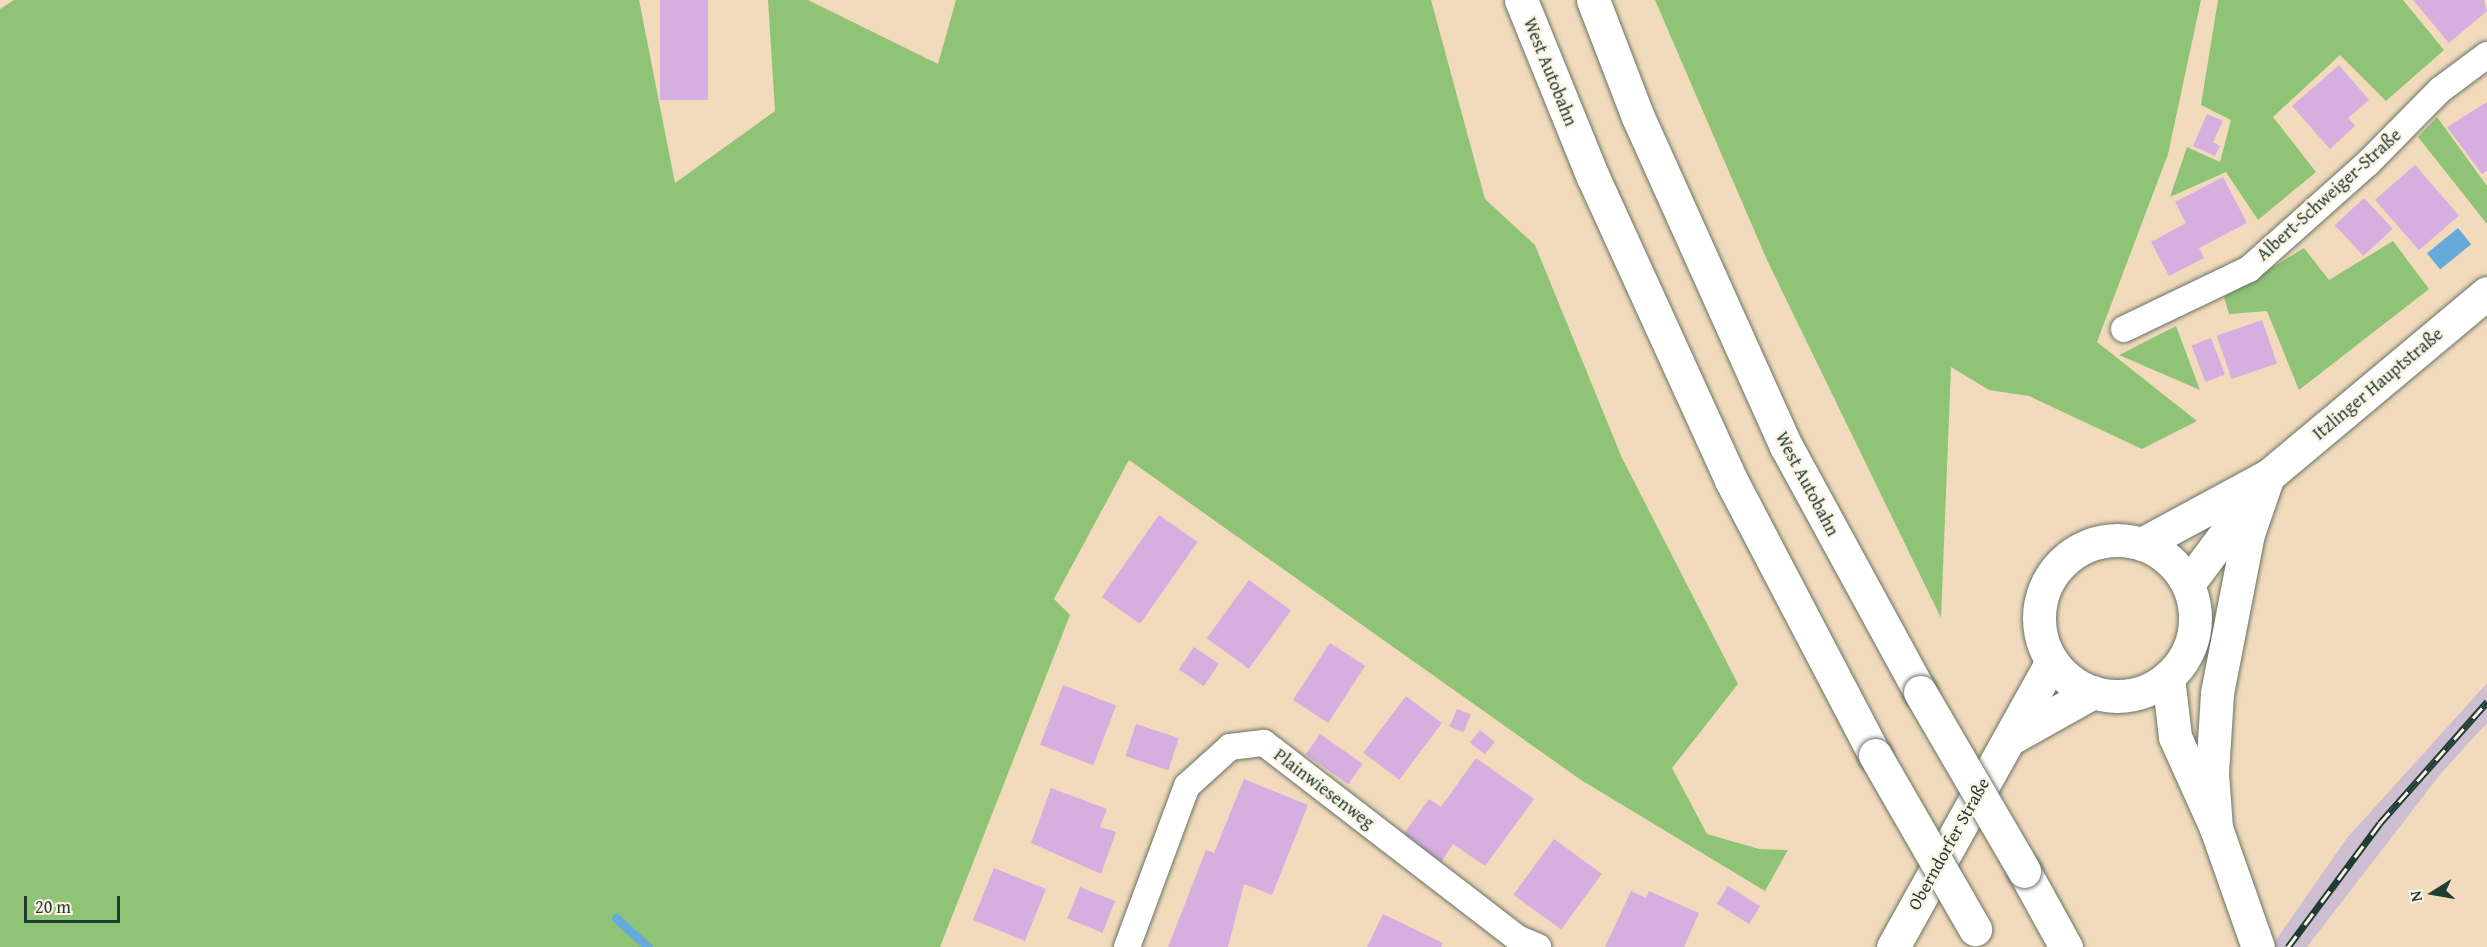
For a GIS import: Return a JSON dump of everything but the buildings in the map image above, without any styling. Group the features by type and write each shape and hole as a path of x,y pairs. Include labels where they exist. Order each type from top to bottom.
{"main road":[{"name":"West Autobahn","path":"1521,0 1593,177 1731,480 1875,755 1980,938"},
{"name":"West Autobahn","path":"1593,0 1638,117 1786,446 1920,692 2066,947"},
{"name":"Itzlinger Hauptstraße","path":"2268,476 2487,293"},
{"path":"2142,544 2268,476"},
{"path":"2188,584 2268,476"},
{"path":"2216,828 2212,773 2217,693 2247,534 2268,476"},
{"path":"2112,539 2142,544 2174,563 2188,584 2195,629 2188,651 2168,677 2123,696 2093,692 2066,677 2052,662 2039,616 2054,571 2092,543 2112,539"},
{"name":"Oberndorfer Straße","path":"1893,947 2052,662"},
{"path":"2168,677 2175,737 2216,828 2258,947"},
{"path":"2007,741 2093,692"}],"street":[{"name":"Albert-Schweiger-Straße","path":"2124,329 2249,269 2368,163 2440,90 2487,55"},
{"name":"Plainwiesenweg","path":"1127,947 1187,786 1230,747 1264,743 1523,944"}],"shaded area":[{"path":"2487,683 2487,723 2442,772 2307,947 2271,947 2347,838"}],"green space":[{"path":"14,0 639,0 675,183 775,111 768,0 808,0 938,64 956,0 1431,0 1485,199 1535,245 1622,458 1738,684 1672,768 1707,834 1759,849 1788,850 1765,891 1581,780 1129,460 1054,599 1070,615 940,947 0,947 0,9"},
{"path":"1655,0 2201,0 2168,154 2097,342 2197,421 2142,449 2029,396 1989,390 1951,367 1941,618 1767,260"},
{"path":"2218,0 2403,0 2444,50 2386,101 2340,55 2273,117 2316,172 2258,220 2226,172 2170,197 2187,147 2220,162 2231,120 2201,105"},
{"path":"2437,117 2487,186 2487,224 2418,137"},
{"path":"2393,241 2429,289 2299,390 2267,311 2229,314 2224,297 2304,248 2329,280"},
{"path":"2176,326 2200,390 2119,355"}],"water":[{"path":"2458,228 2471,244 2440,269 2427,253"}],"waterway":[{"path":"616,918 648,947"}],"railway":[{"path":"2288,947 2380,823 2487,702"}]}
